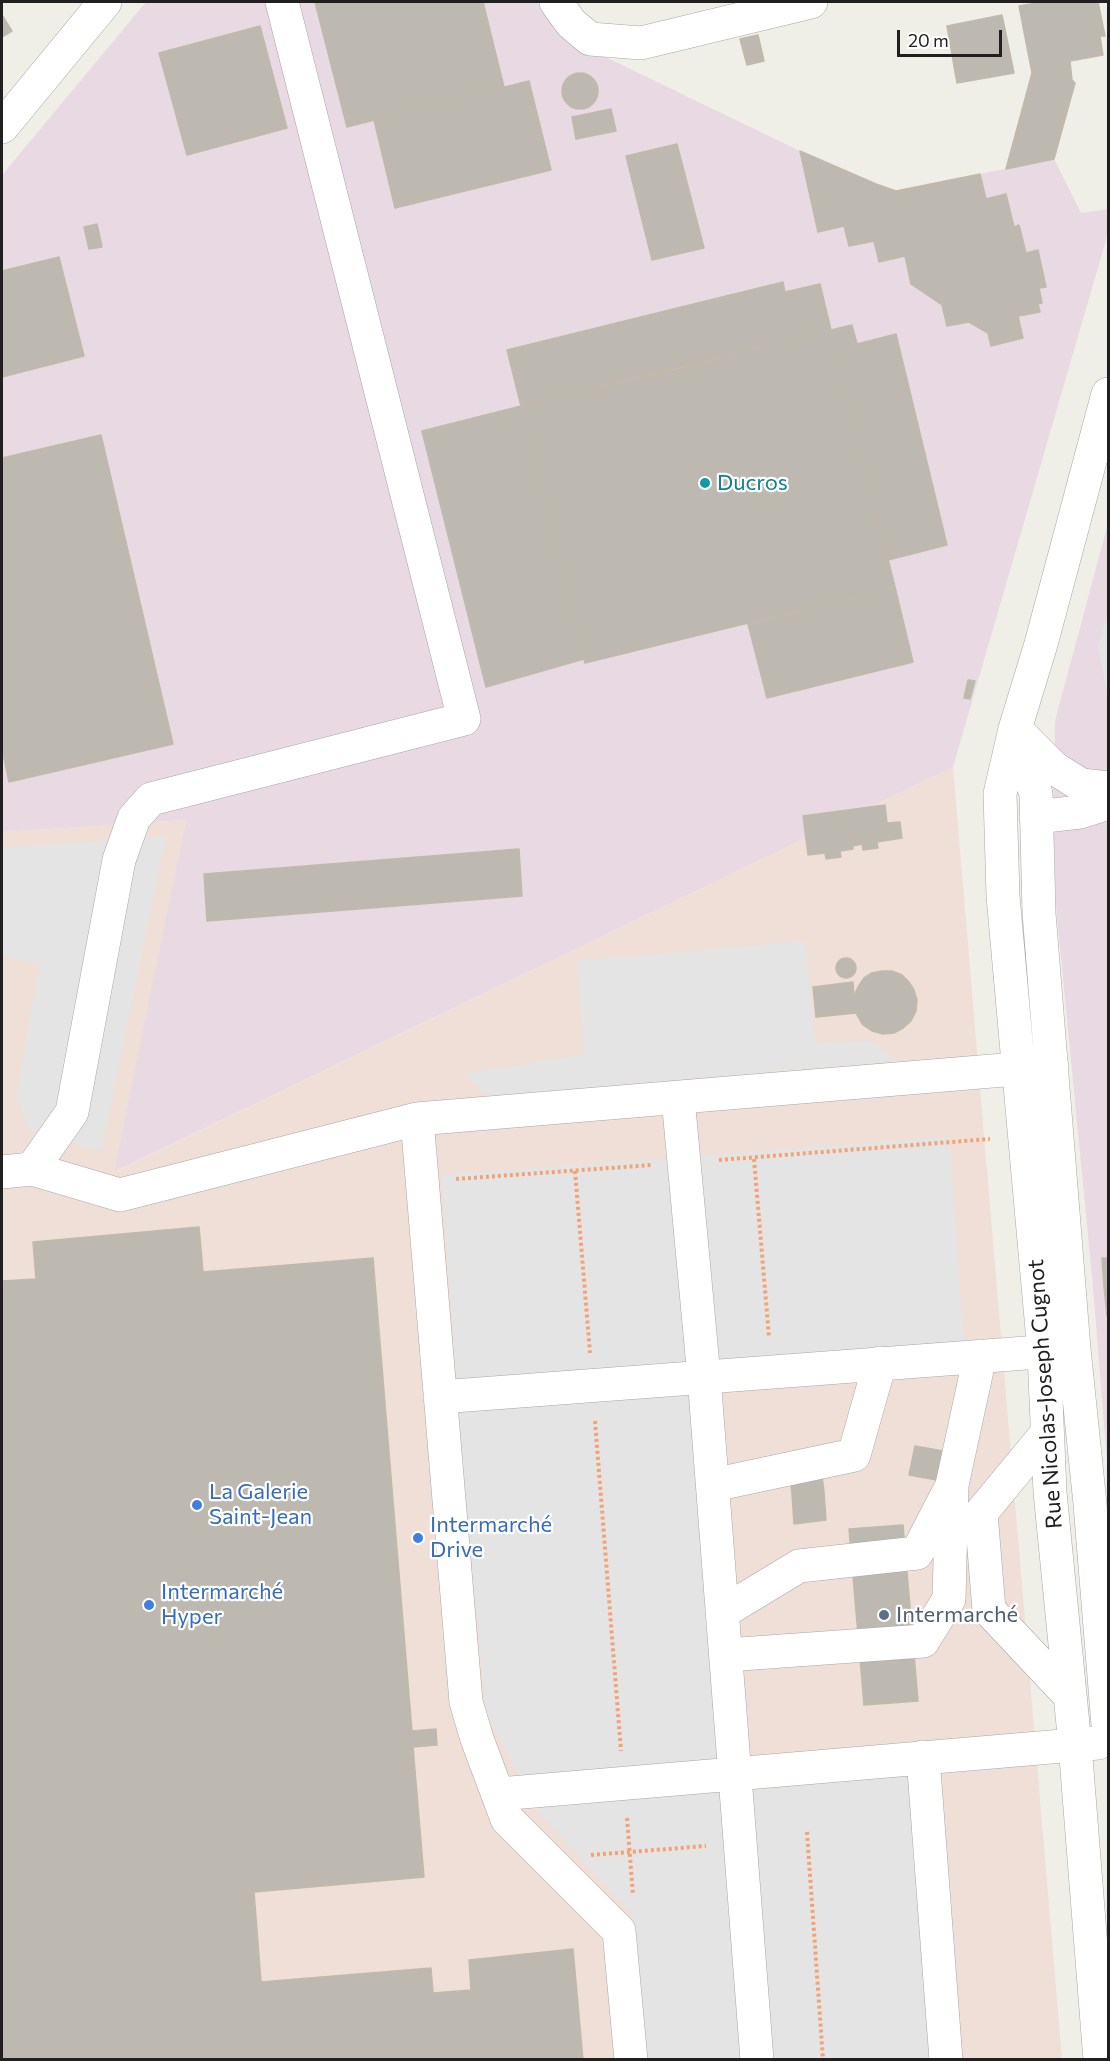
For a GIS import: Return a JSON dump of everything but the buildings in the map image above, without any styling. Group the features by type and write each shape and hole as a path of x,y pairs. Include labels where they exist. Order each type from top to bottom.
{"street":[{"path":"282,2 464,719 151,799 134,818 119,860 72,1112 17,1170 120,1195 417,1119 1052,1066"},
{"path":"556,2 571,23 590,39 641,43 811,2"},
{"path":"2,127 96,6"},
{"name":"Rue Nicolas-Joseph Cugnot","path":"1108,394 1041,644 1015,729 1000,794 1003,896 1018,1069 1059,1351 1090,1504 1108,1725"},
{"path":"1015,729 1054,768 1081,785 1108,788"},
{"name":"Rue Nicolas-Joseph Cugnot","path":"1015,729 1036,794 1039,913 1052,1066 1059,1351 1047,1433 1050,1492 1075,1745 1100,2060"},
{"path":"1036,817 1080,812 1108,803"},
{"path":"678,1098 713,1485 757,2060"},
{"path":"417,1119 466,1702 507,1820 619,1931 631,2060"},
{"path":"440,1397 1059,1351"},
{"path":"726,1655 923,1641 949,1599 952,1485 980,1356"},
{"path":"713,1485 854,1455 880,1363"},
{"path":"1047,1433 981,1513 989,1610 1070,1696"},
{"path":"723,1612 799,1566 917,1553 952,1485"},
{"path":"499,1794 1108,1742"},
{"path":"923,1757 946,2060"}],"path":[{"path":"754,1159 772,1372"},
{"path":"575,1171 633,1896"},
{"path":"807,1832 823,2060"},
{"path":"551,1864 559,1858 741,1844"}],"shaded area":[{"path":"146,2 537,2 562,36 800,151 896,191 1054,159 1081,213 1108,209 1108,233 953,767 114,1172 186,820 2,832 2,175"},
{"path":"1108,523 1108,1474 1093,1287 1056,906 1053,803 1055,721"},
{"path":"1108,611 1108,697 1098,648"},
{"path":"953,767 1062,2059 2,2060 2,832 186,820 115,1172"},
{"path":"166,836 101,1151 29,1130 16,1097 40,963 2,957 2,848"},
{"path":"805,941 815,1043 870,1041 897,1061 487,1096 464,1074 584,1054 577,961"},
{"path":"949,1137 964,1341 688,1361 725,1793 913,1775 934,2059 647,2059 632,1914 538,1812 487,1715 465,1498 442,1175"}],"place":[{"name":"Ducros","path":"705,483"},
{"name":"La Galerie Saint-Jean","path":"197,1505"},
{"name":"Intermarché Drive","path":"418,1538"},
{"name":"Intermarché Hyper","path":"149,1605"},
{"name":"Intermarché","path":"884,1615"}]}
